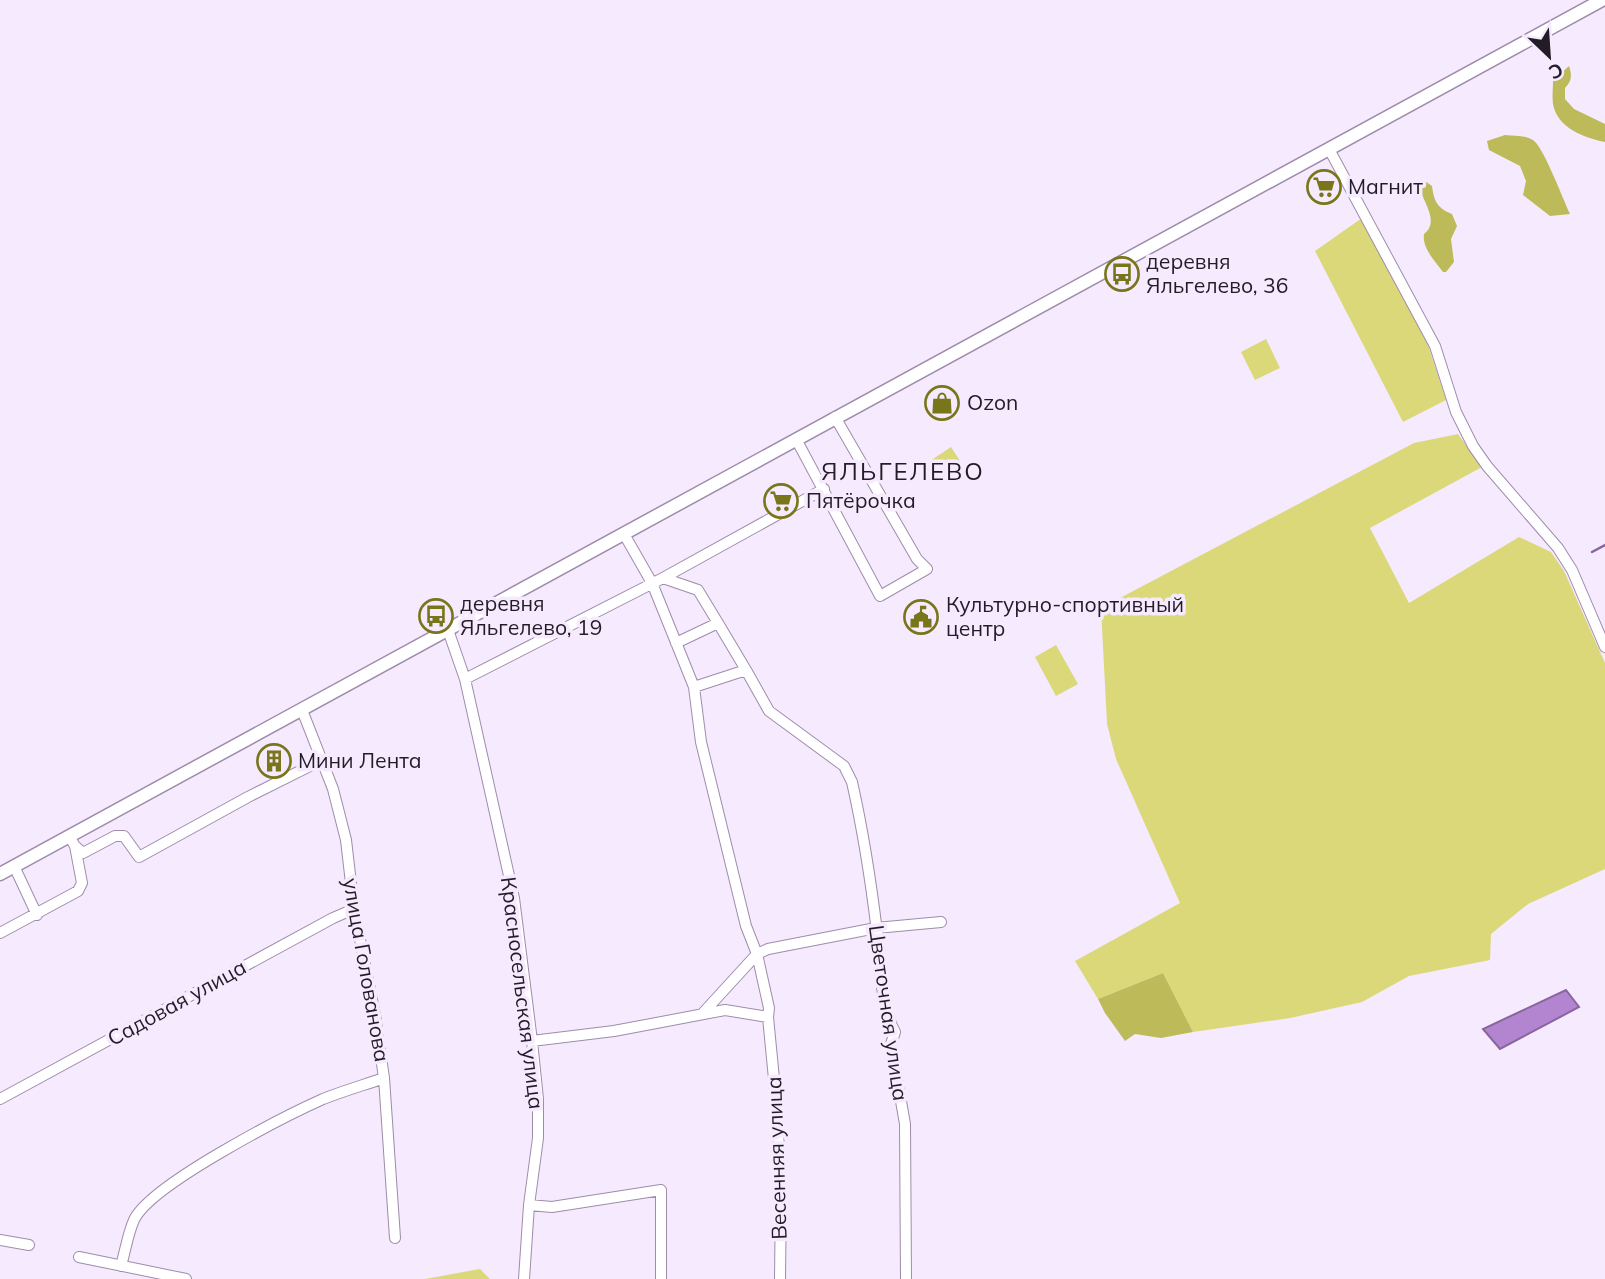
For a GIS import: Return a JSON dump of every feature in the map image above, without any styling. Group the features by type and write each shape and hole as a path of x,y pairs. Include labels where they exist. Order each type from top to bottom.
{"main road":[{"path":"0,874 72,841 302,710 835,417 1602,0"}],"street":[{"path":"1329,149 1435,346 1457,412 1473,446 1558,548 1572,570 1605,647"},
{"path":"796,439 880,596 927,569 917,559 835,417"},
{"path":"465,678 663,578 824,489"},
{"name":"Весенняя улица","path":"624,534 652,583 694,687 701,742 769,1008 780,1178 780,1279"},
{"name":"Цветочная улица","path":"663,578 698,590 769,711 844,766 852,782 888,1020 895,1032 891,1044 905,1124 906,1279"},
{"path":"676,643 718,623"},
{"name":"Красносельская улица","path":"448,630 465,678 514,898 532,1041 538,1099 538,1138 529,1205 524,1279"},
{"path":"694,687 746,670"},
{"name":"улица Голованова","path":"302,710 323,763 346,840 354,909 375,1015 384,1078 395,1238"},
{"path":"72,841 83,853 115,836 124,836 139,857 248,797 310,766 323,763"},
{"path":"0,933 78,891 82,883 72,841"},
{"path":"14,866 37,915"},
{"name":"Садовая улица","path":"0,1099 354,909"},
{"path":"702,1014 757,954 768,948 876,928 941,922"},
{"path":"532,1041 614,1031 725,1010 768,1017"},
{"path":"121,1266 134,1219 147,1203 187,1174 239,1142 323,1099 384,1078"},
{"path":"529,1205 552,1207 661,1190 661,1279"},
{"path":"0,1240 29,1245"},
{"path":"79,1257 186,1279"}],"shaded area":[{"path":"1569,66 1571,78 1565,88 1565,99 1574,109 1605,124 1605,142 1589,138 1566,126 1556,112 1553,81"},
{"path":"1505,135 1527,137 1537,144 1570,214 1550,216 1523,195 1526,181 1520,166 1489,150 1487,141"},
{"path":"1425,181 1432,186 1437,203 1452,214 1457,226 1451,239 1454,262 1446,272 1443,272 1429,254 1425,244 1424,234 1431,219 1421,191"},
{"path":"1362,218 1428,345 1446,400 1403,422 1315,251"},
{"path":"1266,339 1280,368 1255,380 1241,352"},
{"path":"1458,434 1482,467 1370,528 1409,603 1519,537 1551,552 1564,571 1605,663 1605,869 1528,904 1491,934 1490,960 1409,976 1362,1002 1290,1018 1193,1032 1163,973 1098,999 1075,961 1180,903 1116,759 1107,724 1101,608 1414,443"},
{"path":"951,447 964,467 943,481 930,461"},
{"path":"1056,645 1078,684 1056,696 1035,657"},
{"path":"1163,973 1193,1032 1161,1038 1135,1034 1125,1041 1098,999"},
{"path":"1566,990 1579,1007 1500,1049 1483,1029"},
{"path":"480,1269 490,1279 425,1279"}],"waterway":[{"path":"1592,552 1605,545"}],"place":[{"name":"Магнит","path":"1324,187"},
{"name":"деревня Яльгелево, 36","path":"1122,274"},
{"name":"Ozon","path":"942,403"},
{"name":"Пятёрочка","path":"781,501"},
{"name":"деревня Яльгелево, 19","path":"436,616"},
{"name":"Культурно-спортивный центр","path":"921,617"},
{"name":"Мини Лента","path":"274,761"}],"district":[{"name":"ЯЛЬГЕЛЕВО","path":"903,472"}]}
